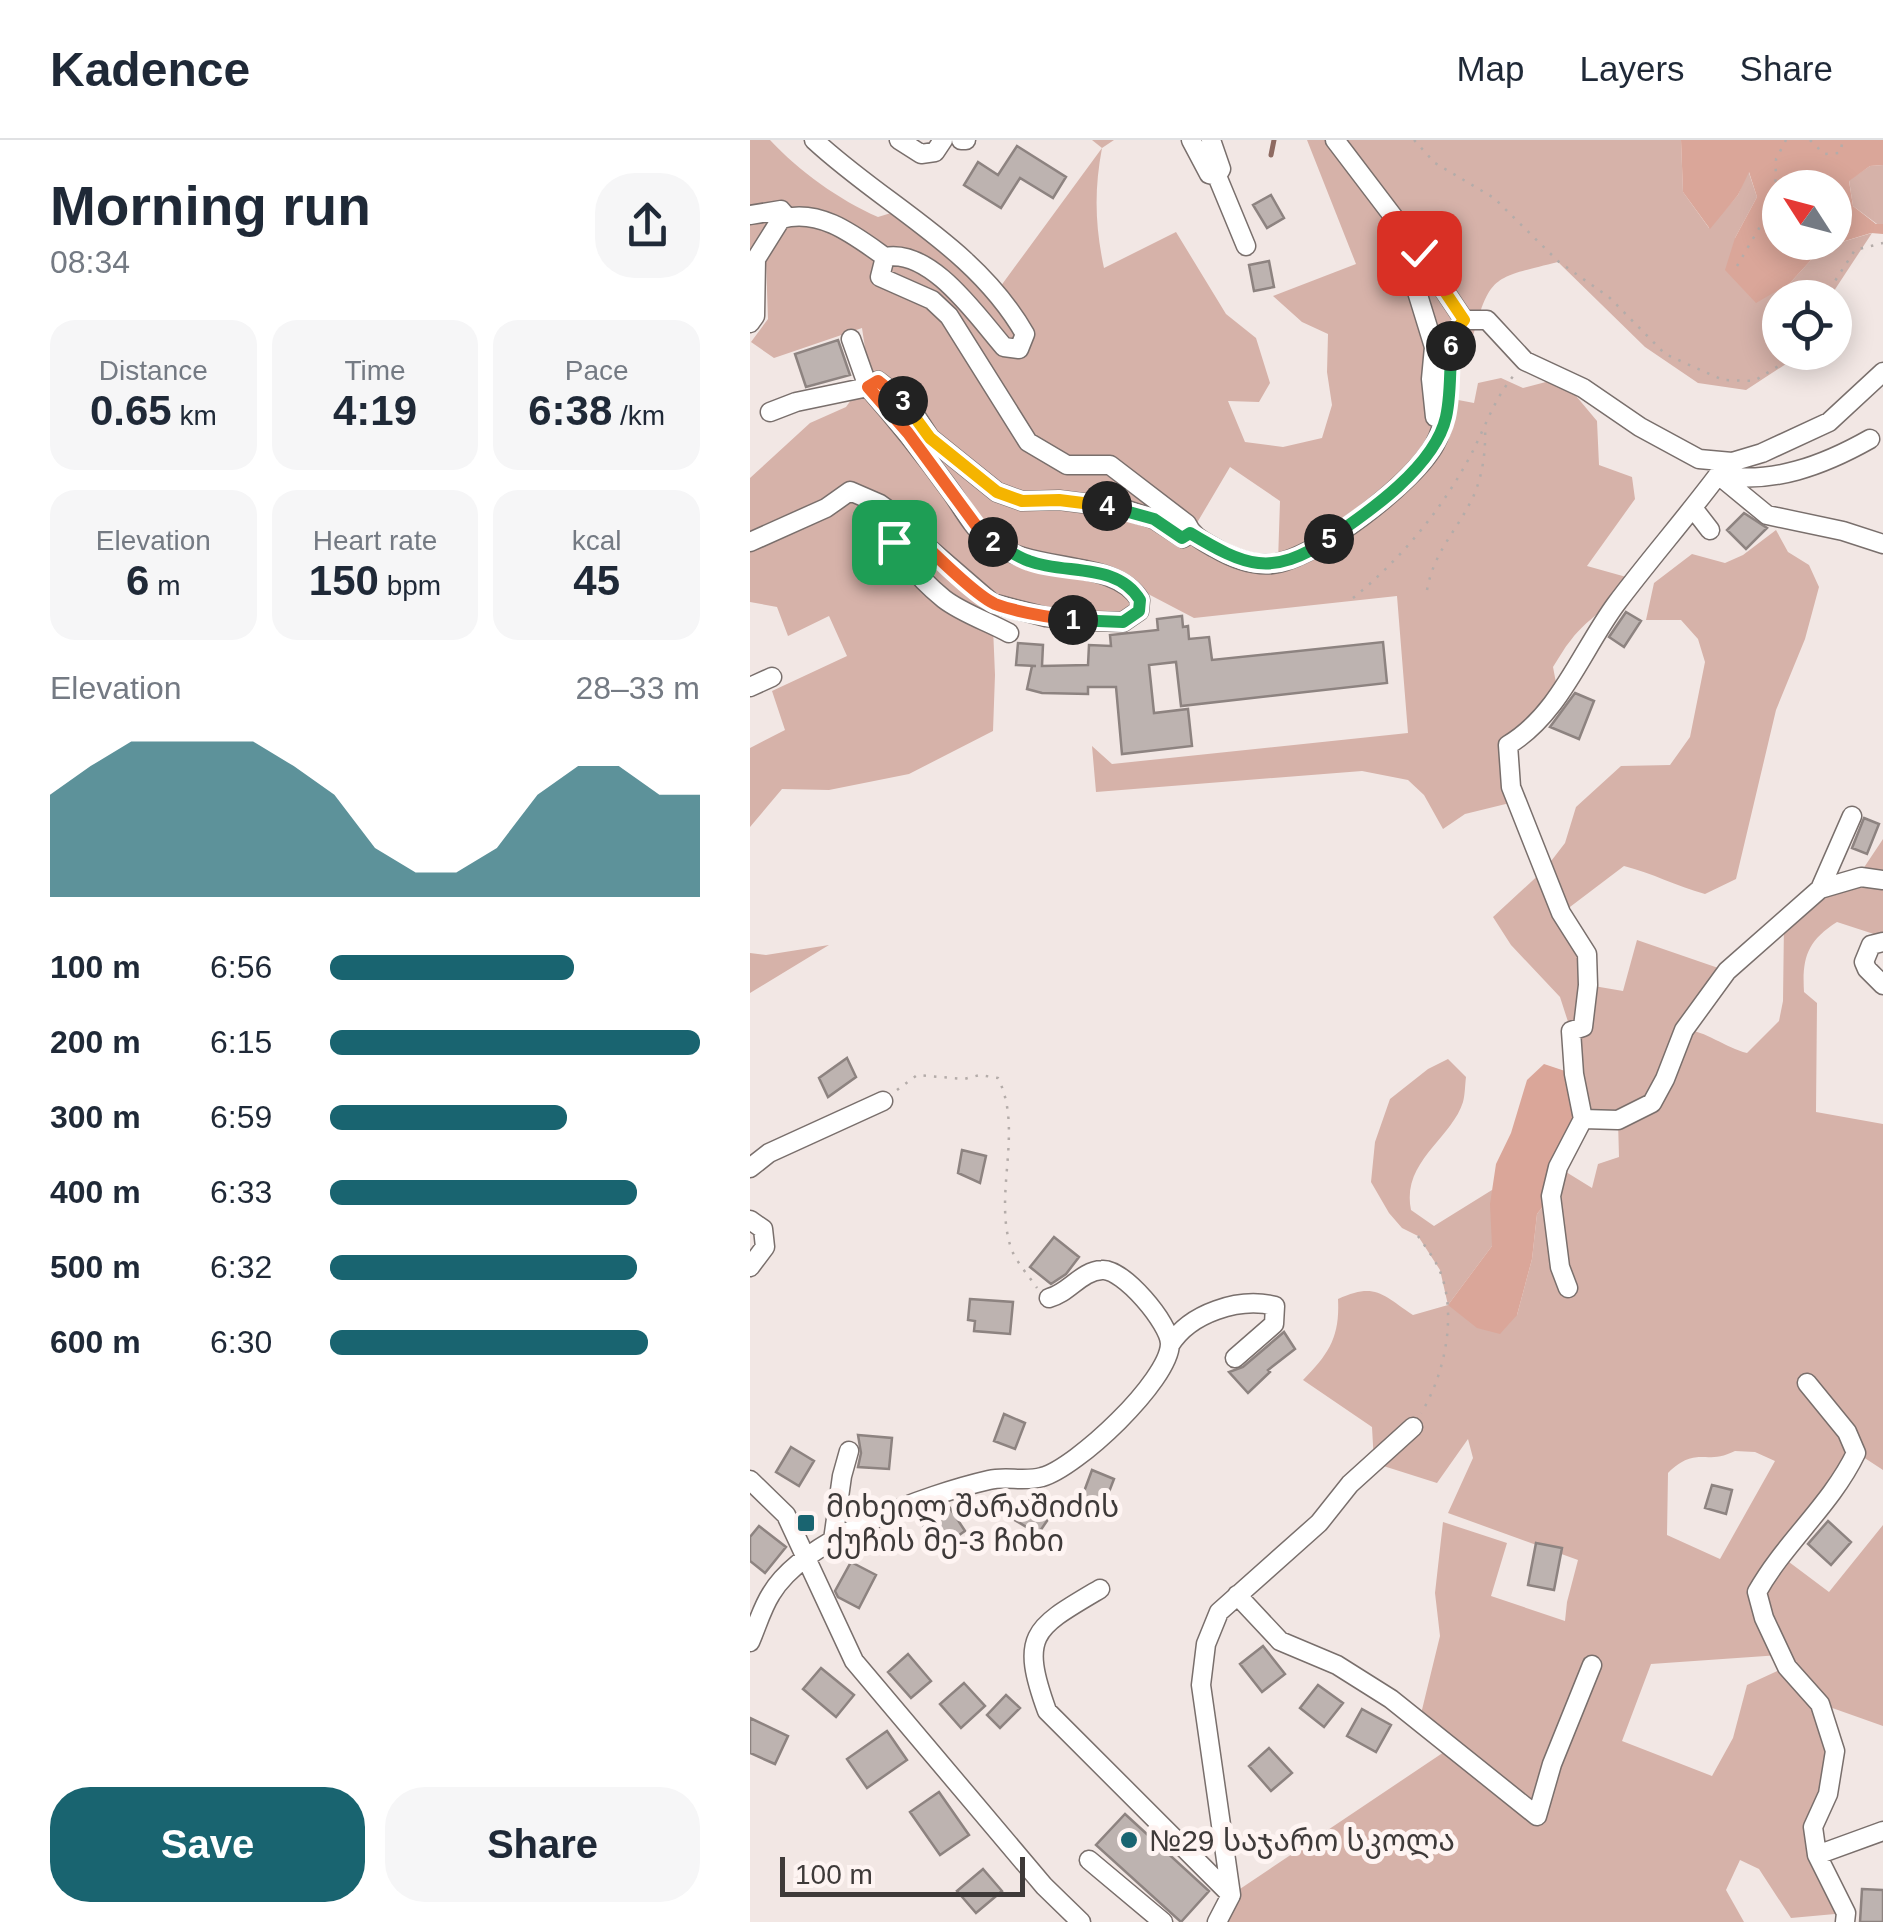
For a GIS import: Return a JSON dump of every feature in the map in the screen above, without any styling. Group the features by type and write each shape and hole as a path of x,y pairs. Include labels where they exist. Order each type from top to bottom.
{"street":[{"path":"750,323 755,316 756,259 781,219 812,215 884,257 906,257 948,281 1004,347 1019,349 1024,334 974,268 814,140"},
{"path":"899,140 921,154 935,152 943,140"},
{"path":"1191,140 1209,174 1247,202"},
{"path":"1212,140 1221,169 1220,184 1246,246"},
{"path":"1335,140 1464,320"},
{"path":"750,215 781,210 787,217"},
{"path":"1419,253 1414,282 1434,347 1434,416"},
{"path":"884,257 880,277 932,300 950,316 1028,442 1066,465 1110,465 1187,524 1190,533 1234,560 1271,564 1308,553 1399,485 1434,446 1446,417 1452,335 1464,320"},
{"path":"1464,320 1487,320 1525,361 1583,388 1640,427 1698,459 1767,515 1883,544"},
{"path":"750,542 826,508 850,491 894,514 992,603 1046,617 1092,622 1123,622 1139,611 1140,600 1127,583 1082,569 1031,562 986,539 908,433 868,387 851,339"},
{"path":"1698,459 1732,462 1762,454 1830,422 1883,372"},
{"path":"770,412 796,402 868,387 878,381 908,404 930,438 997,492 1022,501 1059,500 1121,508 1154,519 1182,538 1190,533"},
{"path":"1718,476 1737,479 1810,469 1870,439"},
{"path":"1568,1288 1560,1267 1551,1196 1558,1167 1583,1119 1571,1031 1583,1027 1586,1016 1587,954 1552,893 1511,786 1508,745 1536,724 1618,602 1718,476"},
{"path":"1693,508 1710,530"},
{"path":"894,514 890,524 894,542 945,600 1009,633"},
{"path":"750,687 772,676"},
{"path":"1583,1119 1618,1120 1652,1103 1684,1030 1727,971 1820,889 1852,816"},
{"path":"1820,889 1861,877 1883,880"},
{"path":"1883,942 1872,945 1864,962 1883,986"},
{"path":"750,1168 768,1153 883,1101"},
{"path":"750,1220 763,1229 765,1247 750,1267"},
{"path":"1050,1298 1061,1295 1083,1276 1102,1270 1116,1273 1162,1319 1170,1345"},
{"path":"750,1642 772,1591 806,1557 923,1498 994,1478 1042,1478 1121,1421 1159,1372 1180,1330 1194,1318 1255,1301 1275,1306 1274,1324 1235,1358"},
{"path":"1807,1383 1846,1432 1856,1452 1843,1480 1757,1592 1764,1618 1787,1667 1820,1704 1835,1751 1828,1794 1813,1828 1816,1856 1846,1913 1844,1922"},
{"path":"1217,1922 1231,1896 1202,1685 1206,1644 1219,1612 1319,1523 1350,1484 1413,1428"},
{"path":"834,1540 849,1451"},
{"path":"750,1480 786,1515 854,1661 1044,1886 1082,1922"},
{"path":"1100,1589 1039,1630 1032,1651 1033,1672 1048,1711 1231,1896"},
{"path":"1236,1595 1280,1642 1337,1665 1391,1699 1537,1816 1552,1764 1592,1665"},
{"path":"1816,1856 1883,1831"},
{"path":"1089,1860 1163,1922"}],"path":[{"path":"1414,140 1435,163 1494,198 1558,262 1610,297 1665,354 1722,380 1754,381 1771,370"},
{"path":"1737,266 1775,201 1776,159 1786,140"},
{"path":"1810,140 1824,154 1840,153 1843,140"},
{"path":"1836,280 1855,250 1883,243"},
{"path":"1354,598 1387,571 1464,468 1497,396 1525,361"},
{"path":"1427,590 1431,567 1472,497 1483,464 1485,420"},
{"path":"883,1101 917,1075 998,1078 1006,1096 1004,1200 1012,1250 1040,1292 1050,1298"},
{"path":"1413,1428 1432,1396 1445,1348 1448,1306 1440,1270 1418,1236"}],"shaded area":[{"path":"750,140 770,140 820,184 878,217 904,209 995,294 1102,148 1097,208 1104,268 1176,232 1226,314 1256,338 1270,383 1259,402 1228,401 1245,442 1283,447 1322,438 1332,405 1327,372 1328,334 1302,322 1273,296 1356,264 1307,140 1681,140 1683,192 1709,228 1738,195 1748,170 1757,197 1735,238 1786,280 1762,280 1762,370 1777,370 1746,390 1698,383 1645,347 1558,262 1518,272 1496,284 1483,304 1471,344 1460,339 1463,322 1441,346 1432,395 1474,403 1478,383 1501,378 1523,388 1561,378 1597,421 1599,465 1632,477 1635,499 1587,566 1637,580 1568,643 1553,667 1558,693 1508,745 1518,801 1465,814 1443,829 1424,795 1408,780 1362,771 1096,792 1092,746 1112,764 1408,733 1397,596 1194,618 1131,585 1131,619 992,603 993,731 909,774 829,790 782,789 750,827 750,748 785,730 772,691 847,656 829,616 788,636 777,607 750,602 750,478 810,423 846,407 869,375 862,328 774,358 751,342 768,319 766,262 750,256","holes":["1230,467 1280,501 1278,562 1227,558 1191,533"]},
{"path":"1092,140 1114,140 1102,148"},
{"path":"1681,140 1883,140 1883,165 1870,166 1852,179 1852,170 1762,170 1762,260 1811,260 1793,280 1762,280 1762,299 1756,303 1725,270 1735,238 1757,197 1749,172 1738,195 1710,229 1683,192"},
{"path":"1883,165 1883,224 1877,224 1853,206 1852,178 1870,166"},
{"path":"1852,200 1853,206 1876,224 1883,224 1883,234 1852,239"},
{"path":"1872,233 1841,280 1793,280 1811,260 1852,260 1852,239"},
{"path":"1776,530 1788,552 1809,565 1819,587 1805,639 1776,710 1736,879 1705,894 1624,866 1562,913 1587,954 1588,985 1623,991 1637,940 1727,971 1686,1030 1747,1053 1779,1021 1784,923 1861,872 1883,839 1883,937 1837,922 1808,951 1804,992 1817,1003 1816,1112 1883,1124 1883,1470 1857,1453 1781,1556 1829,1592 1883,1525 1883,1726 1821,1704 1835,1751 1813,1828 1846,1913 1791,1918 1759,1869 1740,1860 1726,1890 1744,1922 1217,1922 1231,1895 1450,1748 1419,1722 1440,1636 1435,1593 1443,1522 1507,1543 1491,1596 1565,1621 1578,1560 1448,1513 1473,1458 1468,1439 1437,1483 1374,1463 1372,1427 1303,1380 1331,1344 1338,1299 1370,1291 1413,1315 1448,1305 1517,1315 1532,1259 1537,1214 1551,1196 1558,1167 1592,1188 1598,1164 1619,1157 1618,1121 1583,1119 1571,1031 1560,997 1511,945 1493,917 1545,869 1565,843 1576,807 1621,766 1670,765 1690,737 1705,662 1698,639 1681,620 1646,620 1654,583 1692,554 1725,563 1743,555","holes":["1735,1451 1755,1452 1775,1461 1720,1559 1667,1535 1668,1473 1686,1460","1781,1655 1786,1667 1747,1685 1733,1738 1712,1776 1622,1741 1651,1664"]},
{"path":"829,945 750,993 750,953 766,955"},
{"path":"1448,1059 1466,1077 1463,1102 1413,1178 1411,1210 1434,1226 1492,1190 1492,1246 1448,1305 1440,1270 1418,1236 1402,1228 1389,1213 1371,1182 1375,1142 1390,1099 1428,1069"},
{"path":"1544,1064 1574,1074 1583,1119 1551,1196 1537,1214 1532,1259 1517,1315 1500,1334 1477,1328 1448,1305 1492,1246 1490,1204 1496,1164 1511,1133 1527,1080"}],"building":[{"path":"1017,146 1066,177 1053,198 1020,178 1001,208 964,185 978,162 998,175"},
{"path":"1271,195 1284,218 1267,228 1253,205"},
{"path":"1269,261 1274,287 1254,291 1249,265"},
{"path":"838,340 850,375 806,387 795,354"},
{"path":"1744,513 1767,528 1746,549 1727,530"},
{"path":"1626,612 1641,621 1624,647 1609,637"},
{"path":"1182,616 1189,639 1209,637 1212,660 1383,642 1387,683 1181,706 1176,662 1149,665 1154,713 1188,709 1192,746 1122,754 1116,687 1088,687 1088,694 1042,693 1027,689 1032,666 1036,666 1016,665 1018,643 1043,645 1042,666 1088,665 1089,645 1111,646 1110,635 1158,630 1157,619"},
{"path":"1575,693 1594,701 1579,739 1550,727"},
{"path":"1864,818 1879,824 1867,854 1852,848"},
{"path":"847,1058 856,1077 828,1097 819,1078"},
{"path":"962,1150 986,1156 980,1183 958,1173"},
{"path":"1054,1237 1079,1257 1066,1274 1051,1284 1030,1267"},
{"path":"970,1299 1013,1302 1010,1334 974,1331 975,1321 968,1320"},
{"path":"1284,1332 1295,1349 1268,1370 1248,1393 1229,1372 1243,1367"},
{"path":"1004,1414 1025,1423 1015,1449 994,1441"},
{"path":"858,1435 892,1438 889,1469 858,1467"},
{"path":"791,1447 814,1461 799,1486 776,1472"},
{"path":"1092,1470 1114,1479 1104,1505 1082,1497"},
{"path":"1712,1485 1732,1490 1726,1514 1705,1508"},
{"path":"1026,1499 1051,1515 1038,1534 1013,1519"},
{"path":"950,1508 965,1531 939,1549 923,1525"},
{"path":"1828,1521 1851,1542 1831,1565 1808,1544"},
{"path":"759,1526 786,1547 765,1573 750,1561 750,1537"},
{"path":"1536,1543 1562,1548 1554,1590 1528,1585"},
{"path":"851,1562 876,1575 859,1608 838,1597 835,1591"},
{"path":"1263,1646 1285,1674 1262,1692 1240,1664"},
{"path":"908,1654 931,1681 911,1698 888,1672"},
{"path":"821,1668 854,1695 836,1717 803,1689"},
{"path":"964,1683 985,1706 961,1728 940,1704"},
{"path":"1318,1685 1343,1703 1324,1727 1300,1708"},
{"path":"1006,1695 1020,1708 1000,1728 987,1715"},
{"path":"1362,1709 1391,1725 1376,1752 1347,1736"},
{"path":"750,1718 788,1736 775,1764 750,1753"},
{"path":"887,1731 907,1760 867,1788 847,1759"},
{"path":"1269,1748 1292,1773 1271,1791 1249,1766"},
{"path":"939,1792 969,1835 940,1855 910,1812"},
{"path":"1125,1814 1209,1891 1181,1922 1096,1845"},
{"path":"983,1869 1002,1891 976,1913 957,1891"},
{"path":"1862,1889 1883,1890 1883,1922 1860,1922"}],"waterway":[{"path":"1271,155 1274,140"}],"place":[{"name":"მიხეილ შარაშიძის ქუჩის მე-3 ჩიხი","path":"806,1523"},
{"name":"№29 საჯარო სკოლა","path":"1129,1840"}],"route":[{"path":"894,542 890,524 894,514 992,603 1046,617 1092,622 1123,622 1139,611 1140,600 1127,583 1082,569 1031,562 986,539 908,433 868,387 878,381 908,404 930,438 997,492 1022,501 1059,500 1121,508 1154,519 1182,538 1190,533 1234,560 1271,564 1308,553 1399,485 1434,446 1446,417 1452,335 1464,320 1419,253"}]}
